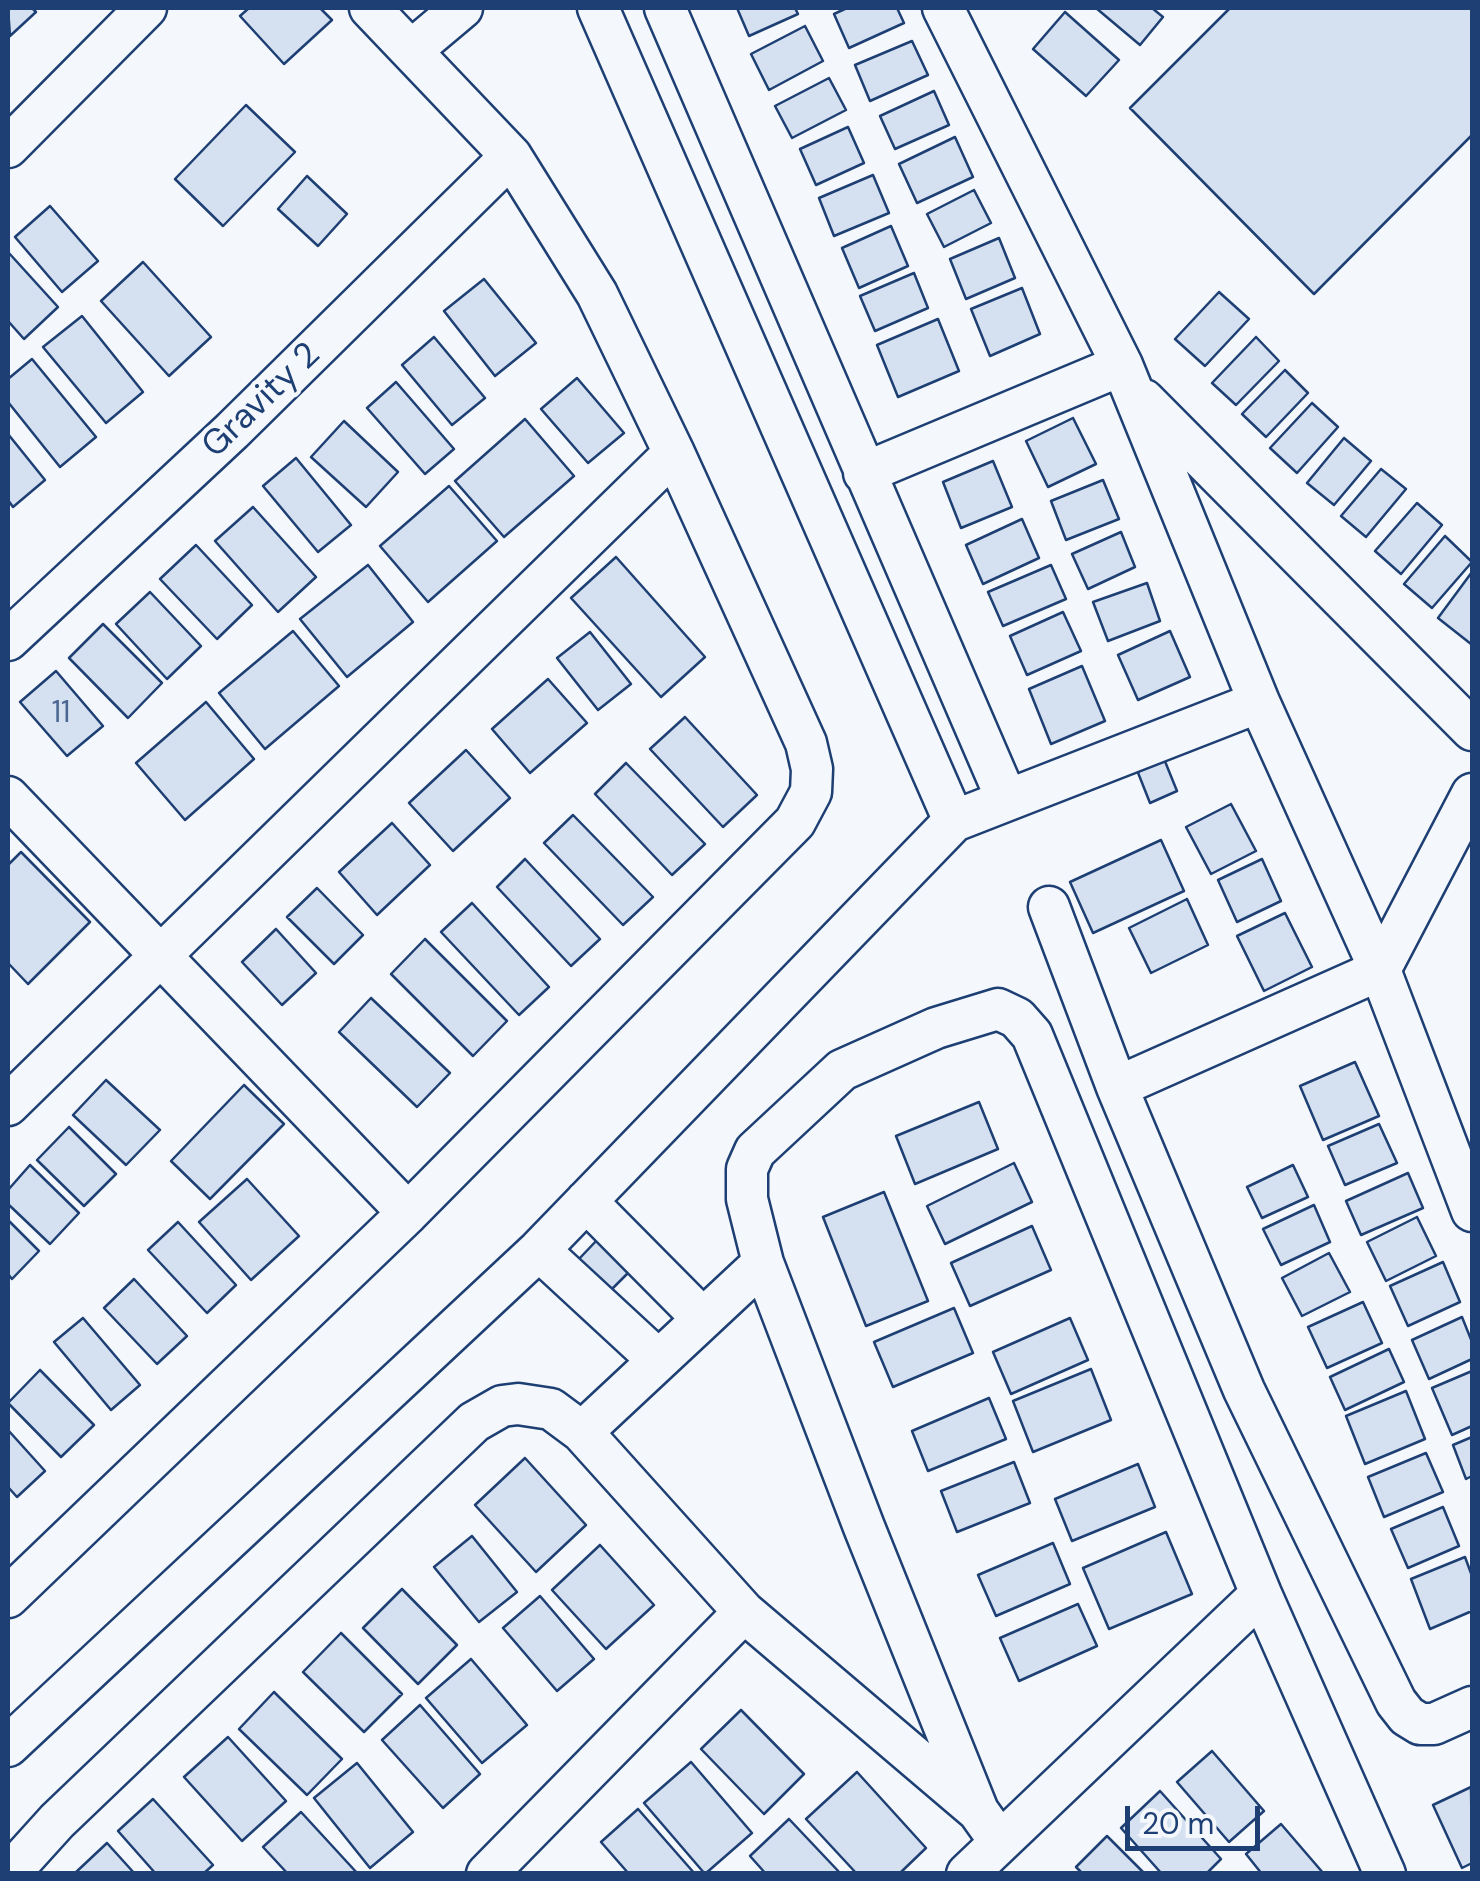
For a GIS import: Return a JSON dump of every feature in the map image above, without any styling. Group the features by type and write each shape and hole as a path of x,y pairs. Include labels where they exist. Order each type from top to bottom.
{"street":[{"path":"8,146 146,8"},
{"path":"8,1597 408,1212 795,822 810,792 812,769 806,743 674,452 597,294 511,156 370,8"},
{"path":"412,50 462,8"},
{"path":"598,8 954,821"},
{"path":"665,8 1007,800"},
{"path":"944,8 1126,375 1259,702 1380,970 1472,1211"},
{"name":"Gravity 2","path":"8,640 232,431 511,156"},
{"path":"864,473 1126,375"},
{"path":"1126,375 1472,730"},
{"path":"8,1105 674,452"},
{"path":"8,1746 538,1250 954,821 1259,702"},
{"path":"1118,1087 1380,970 1472,794"},
{"path":"8,798 408,1212"},
{"path":"1049,907 1118,1087 1244,1390 1396,1702 1420,1724 1434,1724 1472,1707"},
{"path":"989,1826 864,1527 763,1264 748,1200 747,1169 755,1151 842,1070 936,1028 998,1009 1017,1018 1032,1036 1261,1594 1384,1874"},
{"path":"586,1201 703,1319"},
{"path":"538,1250 658,1360"},
{"path":"582,1432 763,1264"},
{"path":"9,1874 58,1821 474,1422 502,1406 518,1404 551,1408 582,1432 744,1612 989,1826"},
{"path":"967,1874 989,1826 1261,1594"},
{"path":"487,1874 744,1612"}],"building":[{"path":"8,8 32,8 36,12 10,36"},
{"path":"249,8 320,8 332,20 284,64 240,16"},
{"path":"737,8 795,8 798,14 749,36"},
{"path":"847,8 897,8 904,23 849,48 834,14"},
{"path":"1096,8 1152,8 1163,17 1140,45"},
{"path":"1230,8 1472,8 1472,135 1314,294 1130,108"},
{"path":"1065,12 1119,60 1086,96 1033,49"},
{"path":"805,26 823,61 769,90 751,54"},
{"path":"912,41 928,75 870,101 855,65"},
{"path":"829,78 846,110 792,138 775,106"},
{"path":"934,91 949,125 895,149 880,116"},
{"path":"246,105 295,152 223,226 175,179"},
{"path":"848,127 864,163 816,185 800,149"},
{"path":"955,137 973,177 917,203 899,164"},
{"path":"873,175 889,213 834,236 819,198"},
{"path":"307,176 347,214 318,246 278,209"},
{"path":"974,190 991,223 944,247 927,214"},
{"path":"50,206 98,261 62,292 15,237"},
{"path":"891,226 908,266 859,288 842,248"},
{"path":"999,238 1015,278 966,299 950,259"},
{"path":"8,252 58,307 24,339 8,321"},
{"path":"143,262 211,337 169,376 101,301"},
{"path":"914,273 928,308 875,331 860,296"},
{"path":"484,279 536,343 495,376 444,311"},
{"path":"1022,288 1040,334 990,356 971,309"},
{"path":"1219,292 1249,319 1205,366 1175,339"},
{"path":"82,316 143,392 106,423 43,347"},
{"path":"938,319 959,371 898,397 877,345"},
{"path":"434,337 485,398 452,425 402,365"},
{"path":"1256,337 1279,361 1236,405 1212,383"},
{"path":"32,359 96,437 60,467 8,402 8,379"},
{"path":"1285,370 1308,393 1266,437 1242,414"},
{"path":"577,378 624,433 588,463 541,409"},
{"path":"396,382 454,449 425,474 367,408"},
{"path":"1312,403 1338,427 1297,473 1270,448"},
{"path":"1073,418 1096,464 1048,487 1026,441"},
{"path":"525,419 574,476 504,537 455,481"},
{"path":"344,421 398,472 366,507 311,457"},
{"path":"8,434 45,480 13,507 8,500"},
{"path":"1344,438 1371,461 1334,505 1307,483"},
{"path":"296,458 351,525 318,552 263,486"},
{"path":"993,461 1012,507 961,528 943,482"},
{"path":"1381,469 1406,489 1366,537 1341,516"},
{"path":"1103,480 1119,519 1066,540 1051,501"},
{"path":"449,486 497,541 428,602 380,546"},
{"path":"1417,503 1442,525 1401,574 1375,551"},
{"path":"253,507 316,577 278,612 215,541"},
{"path":"1022,519 1039,558 983,584 966,545"},
{"path":"1121,532 1135,567 1088,589 1072,554"},
{"path":"1445,536 1472,562 1432,608 1404,584"},
{"path":"196,545 252,605 217,639 160,579"},
{"path":"616,557 705,657 661,697 571,598"},
{"path":"368,565 413,622 347,677 300,619"},
{"path":"1051,565 1066,599 1003,626 988,592"},
{"path":"1472,572 1472,642 1471,644 1438,618"},
{"path":"1147,583 1160,621 1108,641 1093,602"},
{"path":"150,592 201,646 167,679 116,624"},
{"path":"1063,612 1081,651 1027,675 1010,636"},
{"path":"103,624 162,683 128,718 69,658"},
{"path":"293,631 339,686 265,749 219,693"},
{"path":"1170,631 1190,677 1138,700 1118,655"},
{"path":"590,632 631,684 598,710 557,658"},
{"path":"1082,666 1105,721 1051,744 1029,689"},
{"path":"56,671 103,726 67,756 20,702"},
{"path":"548,679 587,723 530,773 492,729"},
{"path":"206,702 254,759 185,820 136,763"},
{"path":"685,717 757,795 723,827 650,749"},
{"path":"1160,749 1177,791 1150,803 1133,760"},
{"path":"466,750 510,798 453,851 409,803"},
{"path":"626,763 705,844 672,875 595,794"},
{"path":"1231,804 1256,851 1211,874 1186,827"},
{"path":"573,815 653,897 623,925 544,843"},
{"path":"392,823 430,865 377,915 339,872"},
{"path":"1161,840 1184,891 1093,933 1070,882"},
{"path":"21,852 90,922 28,984 8,963 8,865"},
{"path":"525,859 600,939 571,966 497,887"},
{"path":"1262,859 1281,901 1237,922 1218,880"},
{"path":"317,888 363,935 334,964 287,917"},
{"path":"1187,899 1208,945 1151,973 1129,928"},
{"path":"472,903 549,987 519,1015 441,932"},
{"path":"1285,913 1312,967 1264,991 1237,936"},
{"path":"276,929 316,973 282,1005 242,962"},
{"path":"425,939 507,1021 473,1056 391,974"},
{"path":"371,998 450,1073 417,1107 339,1032"},
{"path":"1355,1062 1379,1116 1323,1140 1300,1086"},
{"path":"106,1080 160,1130 126,1165 73,1115"},
{"path":"244,1085 284,1124 210,1199 171,1161"},
{"path":"979,1102 998,1149 915,1184 896,1136"},
{"path":"1379,1124 1397,1163 1345,1185 1328,1146"},
{"path":"69,1127 116,1174 84,1206 37,1160"},
{"path":"1014,1163 1032,1202 945,1244 927,1206"},
{"path":"30,1165 79,1213 50,1244 8,1204 8,1190"},
{"path":"1293,1165 1308,1197 1262,1218 1247,1187"},
{"path":"1408,1173 1423,1208 1361,1235 1346,1201"},
{"path":"247,1179 299,1236 251,1280 199,1222"},
{"path":"884,1192 928,1301 866,1326 823,1217"},
{"path":"1314,1205 1330,1242 1281,1265 1263,1229"},
{"path":"1417,1217 1436,1256 1386,1281 1367,1242"},
{"path":"8,1220 39,1251 12,1279 8,1274"},
{"path":"178,1222 236,1285 207,1313 148,1250"},
{"path":"1032,1226 1051,1270 970,1306 951,1263"},
{"path":"598,1239 630,1271 610,1291 578,1260"},
{"path":"1329,1253 1350,1292 1302,1316 1282,1278"},
{"path":"1443,1262 1460,1302 1408,1326 1390,1286"},
{"path":"134,1279 187,1336 157,1364 104,1308"},
{"path":"1363,1302 1382,1343 1327,1368 1308,1327"},
{"path":"954,1308 973,1353 893,1387 874,1342"},
{"path":"1462,1317 1472,1342 1472,1359 1429,1379 1412,1340"},
{"path":"83,1318 140,1385 111,1410 54,1342"},
{"path":"1070,1318 1088,1360 1011,1394 993,1352"},
{"path":"1389,1349 1404,1382 1345,1410 1330,1377"},
{"path":"1091,1369 1111,1420 1033,1452 1013,1401"},
{"path":"40,1370 94,1425 61,1457 8,1403"},
{"path":"1472,1371 1472,1426 1452,1435 1432,1388"},
{"path":"1406,1391 1425,1439 1365,1464 1346,1416"},
{"path":"989,1398 1006,1439 928,1471 912,1431"},
{"path":"8,1430 45,1471 17,1497 8,1487"},
{"path":"1472,1437 1472,1476 1466,1479 1453,1445"},
{"path":"1426,1453 1443,1492 1384,1517 1368,1477"},
{"path":"525,1458 586,1525 536,1572 475,1505"},
{"path":"1014,1462 1030,1503 957,1532 941,1491"},
{"path":"1138,1464 1155,1507 1072,1541 1055,1499"},
{"path":"1443,1507 1459,1546 1408,1568 1391,1529"},
{"path":"1166,1532 1192,1594 1109,1629 1083,1568"},
{"path":"472,1536 517,1592 479,1622 434,1567"},
{"path":"1053,1543 1070,1584 996,1616 978,1575"},
{"path":"600,1545 654,1605 606,1649 552,1590"},
{"path":"1465,1557 1472,1576 1472,1611 1430,1629 1411,1579"},
{"path":"402,1589 457,1645 418,1684 363,1628"},
{"path":"540,1596 594,1659 557,1691 503,1628"},
{"path":"1078,1604 1097,1646 1019,1681 1000,1638"},
{"path":"341,1633 402,1694 364,1732 303,1672"},
{"path":"471,1659 527,1725 482,1763 426,1698"},
{"path":"274,1692 342,1759 307,1795 239,1729"},
{"path":"420,1705 480,1774 443,1808 382,1740"},
{"path":"741,1710 804,1774 764,1814 701,1749"},
{"path":"228,1737 286,1801 242,1841 184,1777"},
{"path":"1212,1751 1264,1811 1229,1842 1177,1782"},
{"path":"691,1762 752,1833 705,1874 644,1803"},
{"path":"357,1763 413,1832 370,1868 314,1798"},
{"path":"857,1772 926,1848 899,1874 857,1874 806,1819"},
{"path":"1471,1787 1472,1863 1462,1868 1433,1805"},
{"path":"1160,1791 1221,1859 1206,1874 1162,1874 1121,1828"},
{"path":"153,1799 213,1865 203,1874 156,1874 118,1831"},
{"path":"638,1809 695,1874 629,1874 601,1842"},
{"path":"301,1812 358,1874 288,1874 263,1847"},
{"path":"789,1819 841,1874 766,1874 750,1856"},
{"path":"1281,1824 1324,1874 1262,1874 1246,1854"},
{"path":"1107,1836 1145,1874 1083,1874 1076,1867"},
{"path":"107,1843 135,1874 74,1874"}]}
